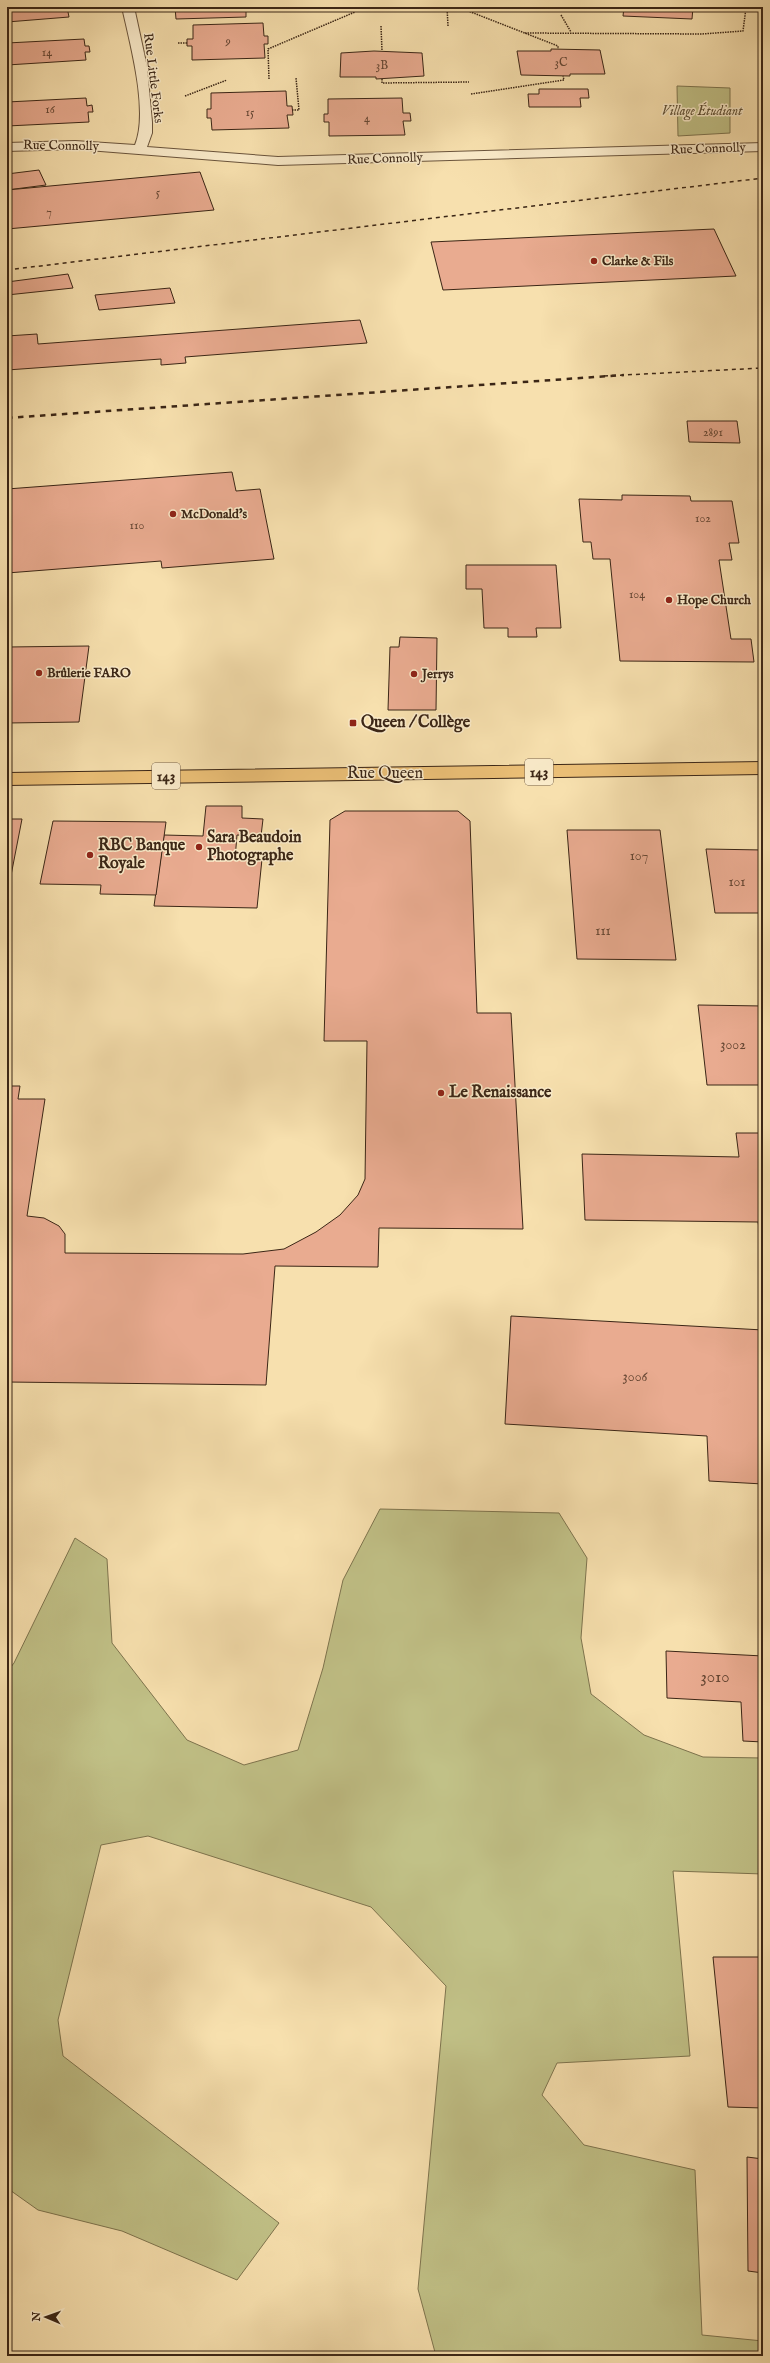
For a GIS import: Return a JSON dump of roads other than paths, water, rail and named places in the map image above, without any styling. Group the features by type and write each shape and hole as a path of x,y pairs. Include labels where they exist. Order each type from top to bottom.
{"main road":[{"name":"Rue Queen","path":"7,778 763,768"}],"street":[{"name":"Rue Little Forks","path":"128,7 141,67 146,122 146,134 138,150"},
{"name":"Rue Connolly","path":"7,147 86,144 228,160 278,161 763,147"}],"railway":[{"path":"7,270 763,178"},
{"path":"604,376 763,368"},
{"path":"7,418 624,375"}],"place":[{"name":"Clarke & Fils","path":"594,261"},
{"name":"McDonald's","path":"173,514"},
{"name":"Hope Church","path":"669,600"},
{"name":"Brûlerie FARO","path":"39,673"},
{"name":"Jerrys","path":"414,674"},
{"name":"Queen / Collège","path":"353,723"},
{"name":"Sara Beaudoin Photographe","path":"199,847"},
{"name":"RBC Banque Royale","path":"90,855"},
{"name":"Le Renaissance","path":"441,1093"}],"park label":[{"name":"Village Étudiant","path":"702,111"}]}
